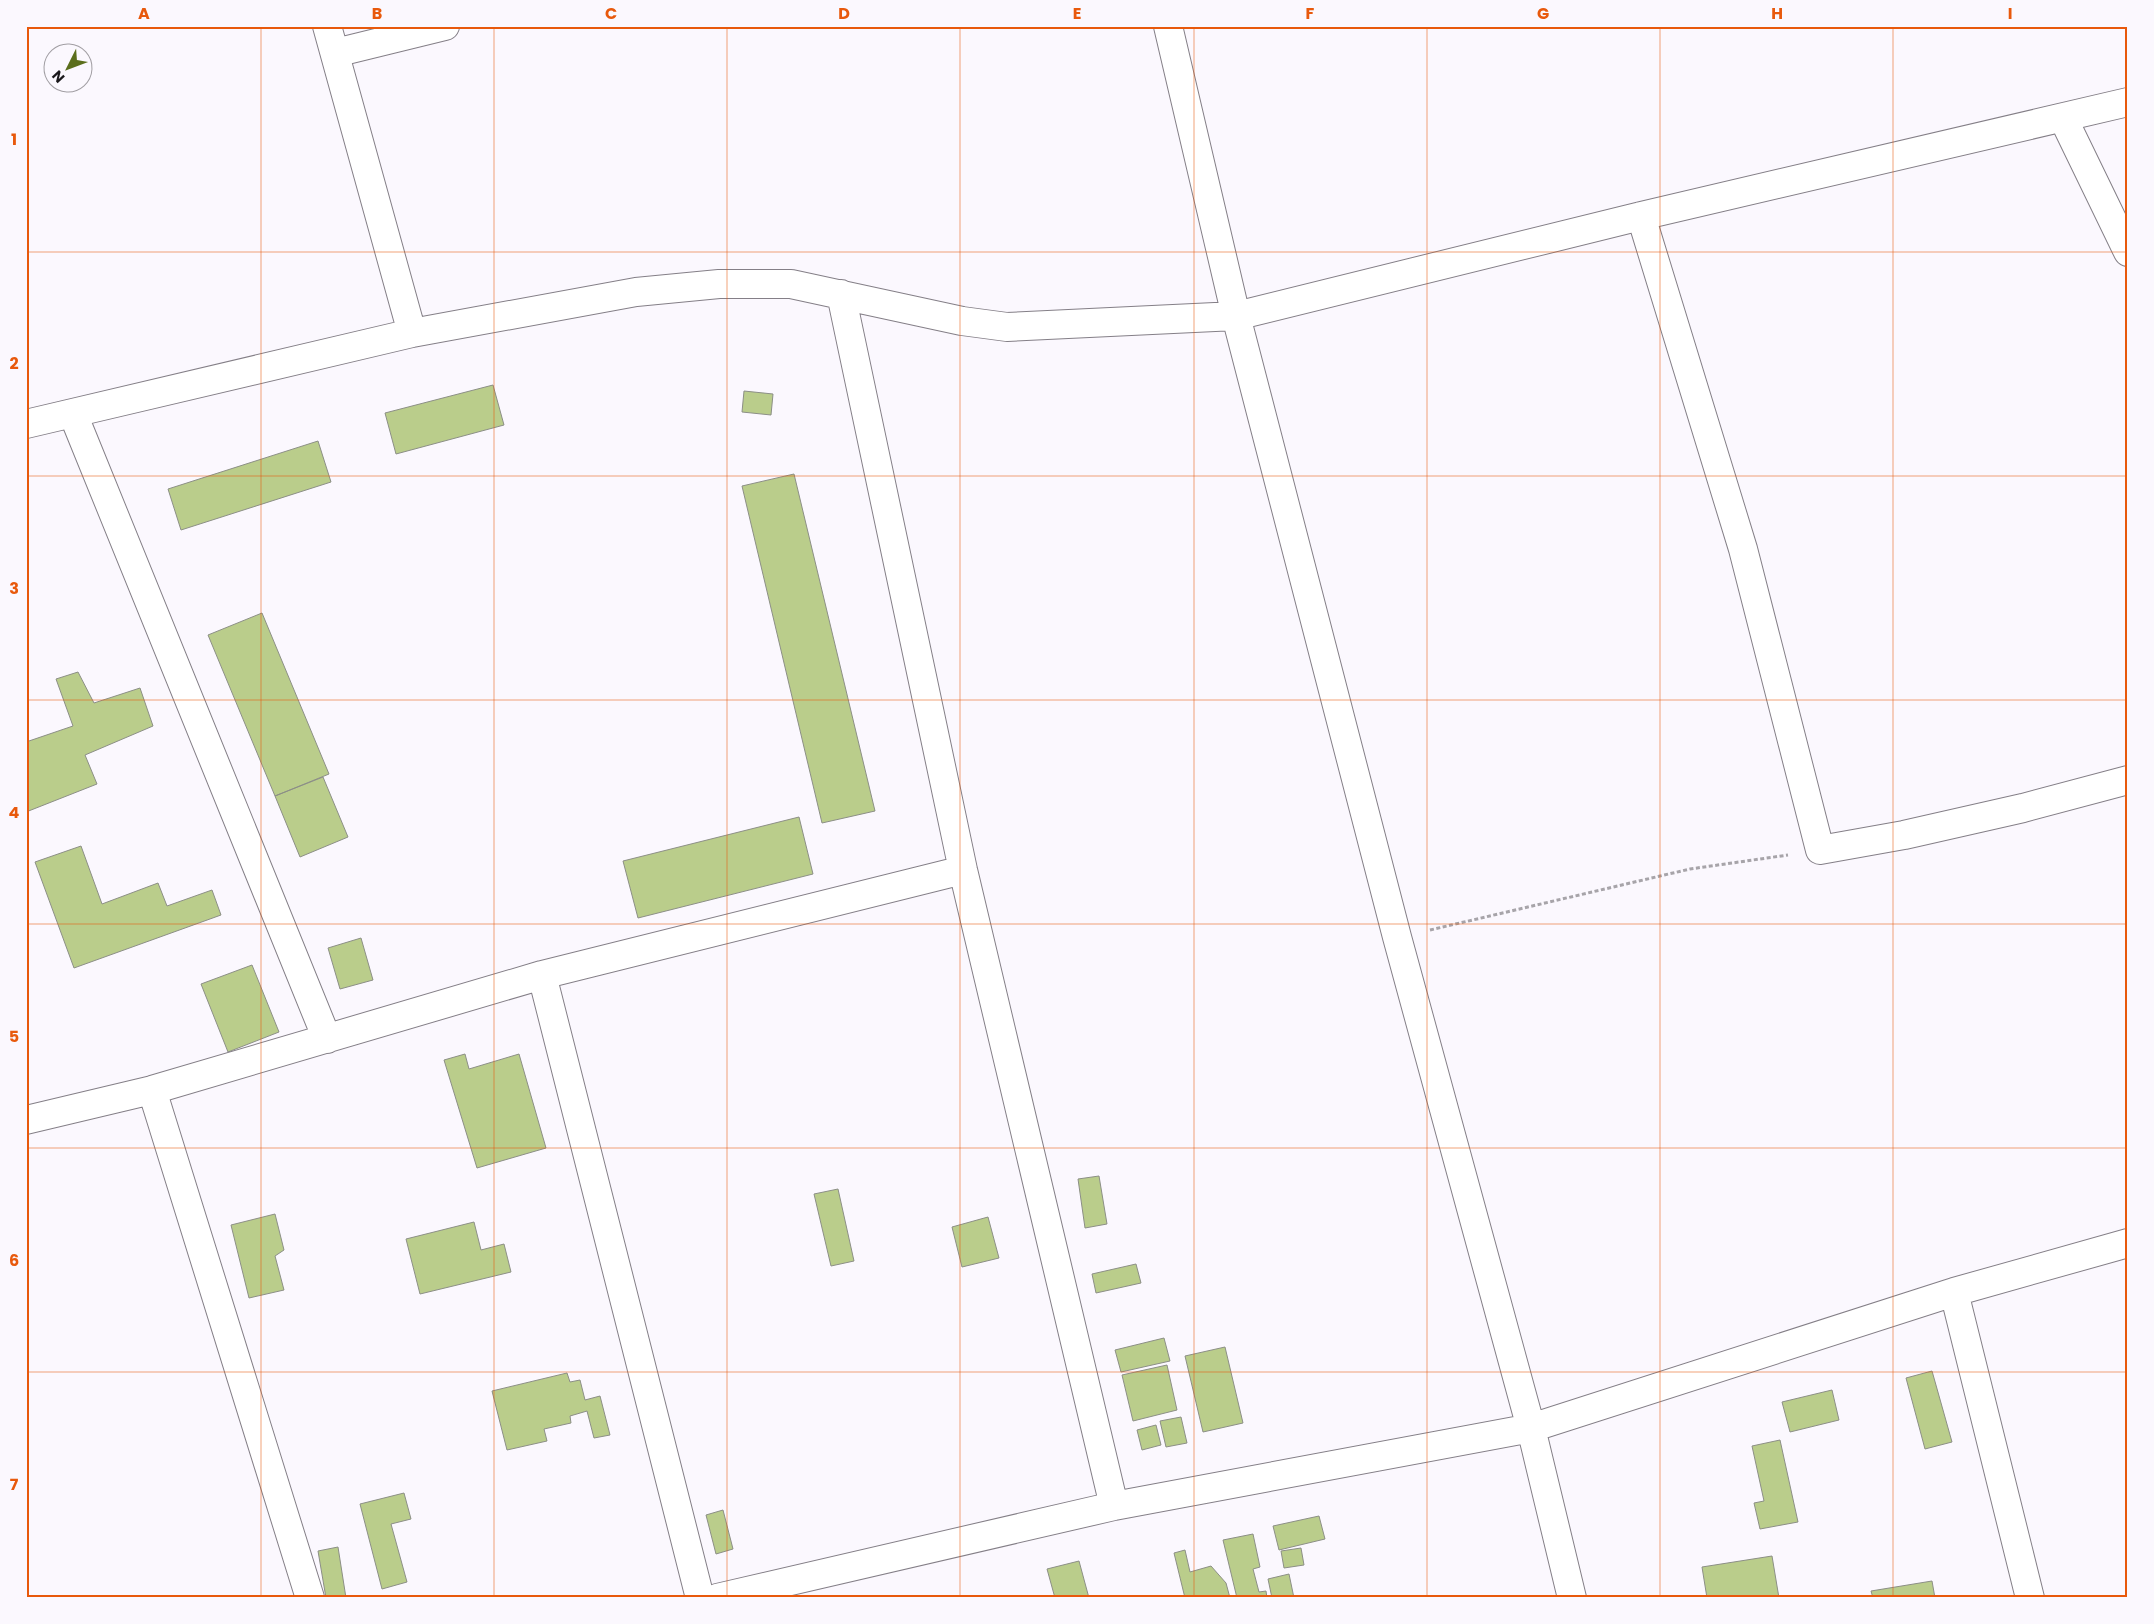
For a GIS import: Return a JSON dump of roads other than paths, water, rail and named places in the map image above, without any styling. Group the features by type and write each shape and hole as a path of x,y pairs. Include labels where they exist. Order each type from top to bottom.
{"street":[{"path":"328,26 412,334"},
{"path":"335,53 445,26"},
{"path":"1168,26 1236,316 1398,937 1532,1428 1572,1598"},
{"path":"26,424 412,334 636,292 719,284 791,284 962,321 1007,327 1236,316 1641,216 2128,102"},
{"path":"2063,118 2128,252"},
{"path":"1641,216 1743,549 1820,850 1904,835 2023,808 2128,780"},
{"path":"840,294 963,870 1114,1506"},
{"path":"73,414 327,1039"},
{"path":"26,1120 152,1090 542,975 963,870"},
{"path":"542,975 700,1598"},
{"path":"152,1090 310,1598"},
{"path":"717,1598 1114,1506 1532,1428 1954,1292 2128,1243"},
{"path":"1954,1292 2030,1598"}]}
